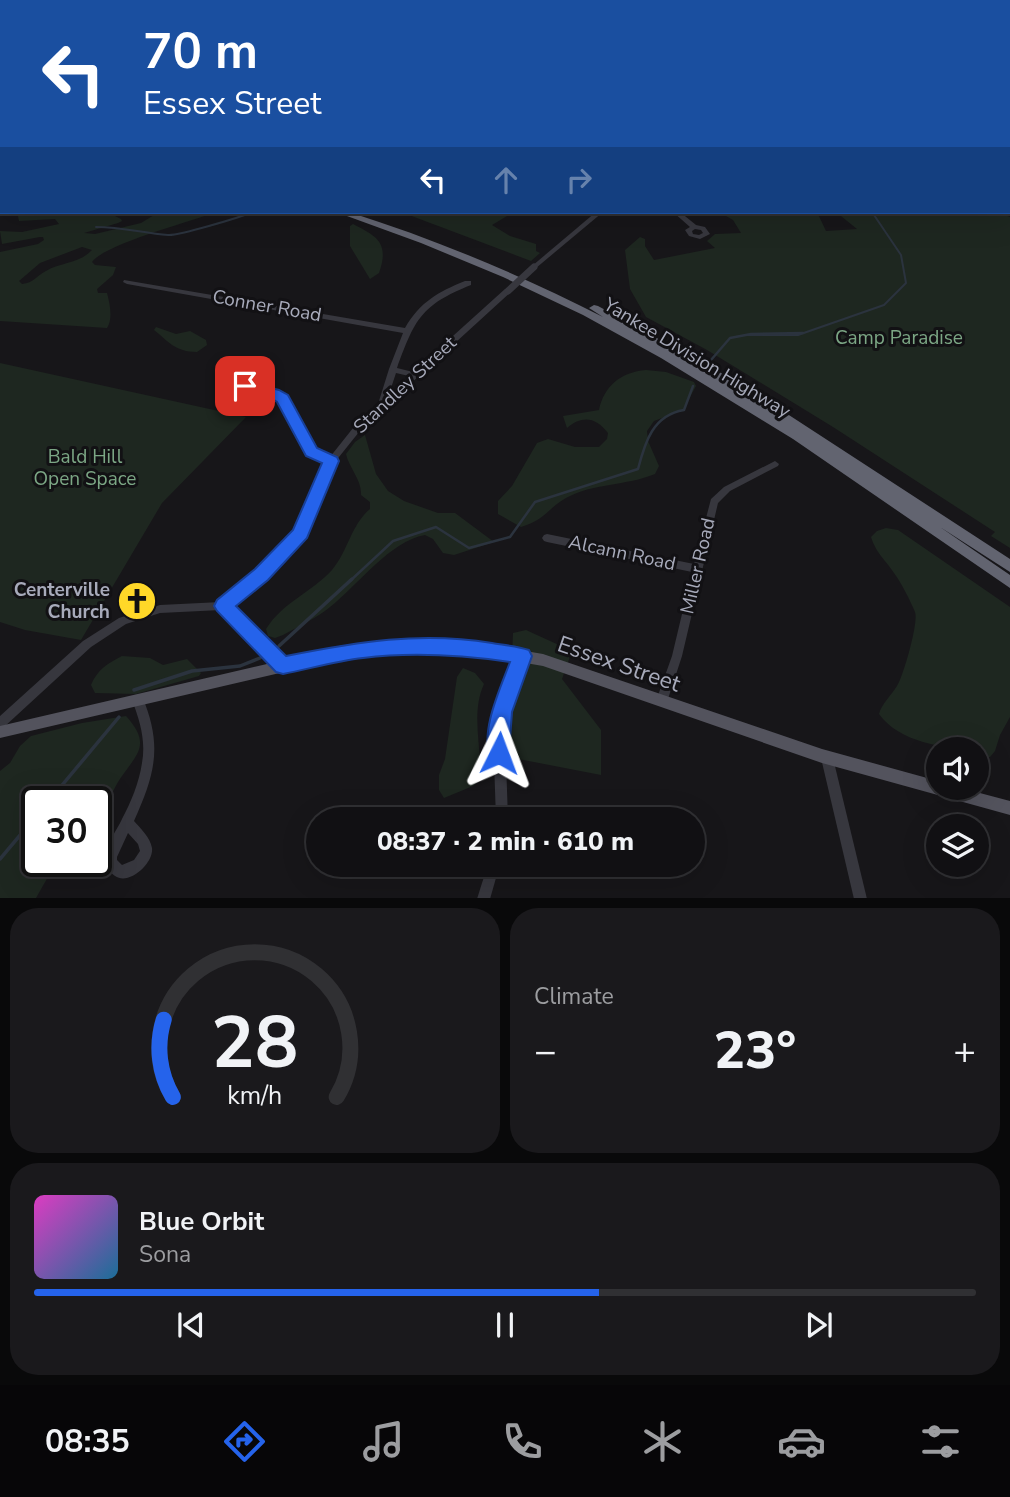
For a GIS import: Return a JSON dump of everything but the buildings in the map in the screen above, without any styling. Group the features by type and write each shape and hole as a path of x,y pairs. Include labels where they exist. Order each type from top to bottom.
{"highway":[{"name":"Yankee Division Highway","path":"347,214 450,251 536,288 665,355 806,445 1010,582"},
{"name":"Yankee Division Highway","path":"369,214 475,253 546,284 647,335 739,388 1010,566"}],"main road":[{"name":"Essex Street","path":"0,732 360,649 408,645 474,648 560,666 827,758 1010,808"}],"street":[{"name":"Standley Street","path":"223,606 269,568 300,534 331,461 360,425 534,267 598,214"},
{"path":"678,214 694,227"},
{"name":"Conner Road","path":"127,282 407,331"},
{"path":"383,402 407,331 415,317 429,301 468,283"},
{"path":"393,369 413,376"},
{"path":"221,393 245,386 278,396 287,405 312,452 331,461"},
{"name":"Miller Road","path":"662,701 677,656 714,500 727,489 775,464"},
{"name":"Alcann Road","path":"547,538 698,569"},
{"path":"0,723 87,644 122,621 160,609 223,606 283,666"},
{"path":"502,807 499,732 507,693 522,656"},
{"path":"127,823 144,781 151,752 145,717 138,700"},
{"path":"827,758 861,898"},
{"path":"483,898 490,877"}],"green space":[{"path":"111,214 121,219 118,223 84,233 95,234 141,223 156,214 210,214 130,241 100,255 92,262 95,265 116,267 113,275 97,289 98,293 107,293 110,316 107,328 0,321 0,252 38,244 44,240 40,237 2,244 0,231 22,232 59,224 55,219 19,221 18,216 5,216","holes":["82,247 92,250 87,255 46,271 29,282 22,284 19,281 40,263"]},
{"path":"406,214 511,214 492,225 510,236 536,244 536,251 540,253 531,261"},
{"name":"Camp Paradise","path":"722,214 818,214 826,231 857,229 838,214 1003,214 1010,217 1010,548 991,536 995,532 833,427 707,350 646,317 630,289 625,250 640,237 645,239 645,246 654,260 715,248 707,241 715,234 741,233 733,220"},
{"path":"353,224 368,232 382,247 379,273 370,279 350,246 350,226"},
{"path":"156,327 176,334 190,331 206,340 207,345 197,352 183,350 172,345 154,330"},
{"name":"Bald Hill Open Space","path":"0,363 246,417 162,503 81,640 25,630 0,622"},
{"path":"646,370 666,372 694,382 696,386 683,410 654,421 647,431 648,441 659,466 655,474 576,493 541,518 521,527 498,514 498,501 512,486 537,443 548,439 575,447 599,447 607,439 608,433 594,421 578,421 567,428 563,416 599,410 609,387 621,377"},
{"path":"365,435 376,474 388,491 404,501 438,513 455,513 494,542 454,555 443,553 433,539 425,535 412,539 387,555 319,615 283,635 275,638 268,636 266,629 281,611 332,570 358,523 370,509 370,502 361,495 360,484 346,454 355,442"},
{"path":"886,528 898,530 1010,607 1010,717 990,757 989,737 926,737 926,743 898,731 879,714 900,681 916,618 903,587 873,543 871,537"},
{"path":"526,630 572,651 562,679 601,730 601,775 508,757 513,633"},
{"path":"122,656 150,658 163,665 187,659 201,673 199,676 136,694 95,693 91,685 96,675"},
{"path":"463,668 475,673 484,684 477,718 481,778 473,786 444,798 439,790 439,775 445,759 457,677"},
{"path":"126,716 139,735 136,757 112,792 112,786 21,786 21,877 48,877 36,898 0,898 0,771 10,763 20,746 31,736 82,723"}],"waterway":[{"path":"96,227 174,235 247,214"},
{"path":"746,335 798,335 884,305 906,283 901,255 873,214"},
{"path":"746,335 803,333"},
{"path":"711,360 730,338 746,335"},
{"path":"350,581 393,541 436,527 469,548 510,537 535,502 638,469 652,431 665,418 684,410 693,386"},
{"path":"279,646 352,579"},
{"path":"134,690 192,671 240,666 260,658"},
{"path":"61,786 119,717"},
{"path":"0,859 21,834"}],"place":[{"name":"Centerville Church","path":"137,601"}],"route":[{"path":"245,386 274,393 282,399 312,452 331,461 300,534 262,575 223,606 283,666 360,649 408,645 474,648 522,656 502,712 499,753"}]}
